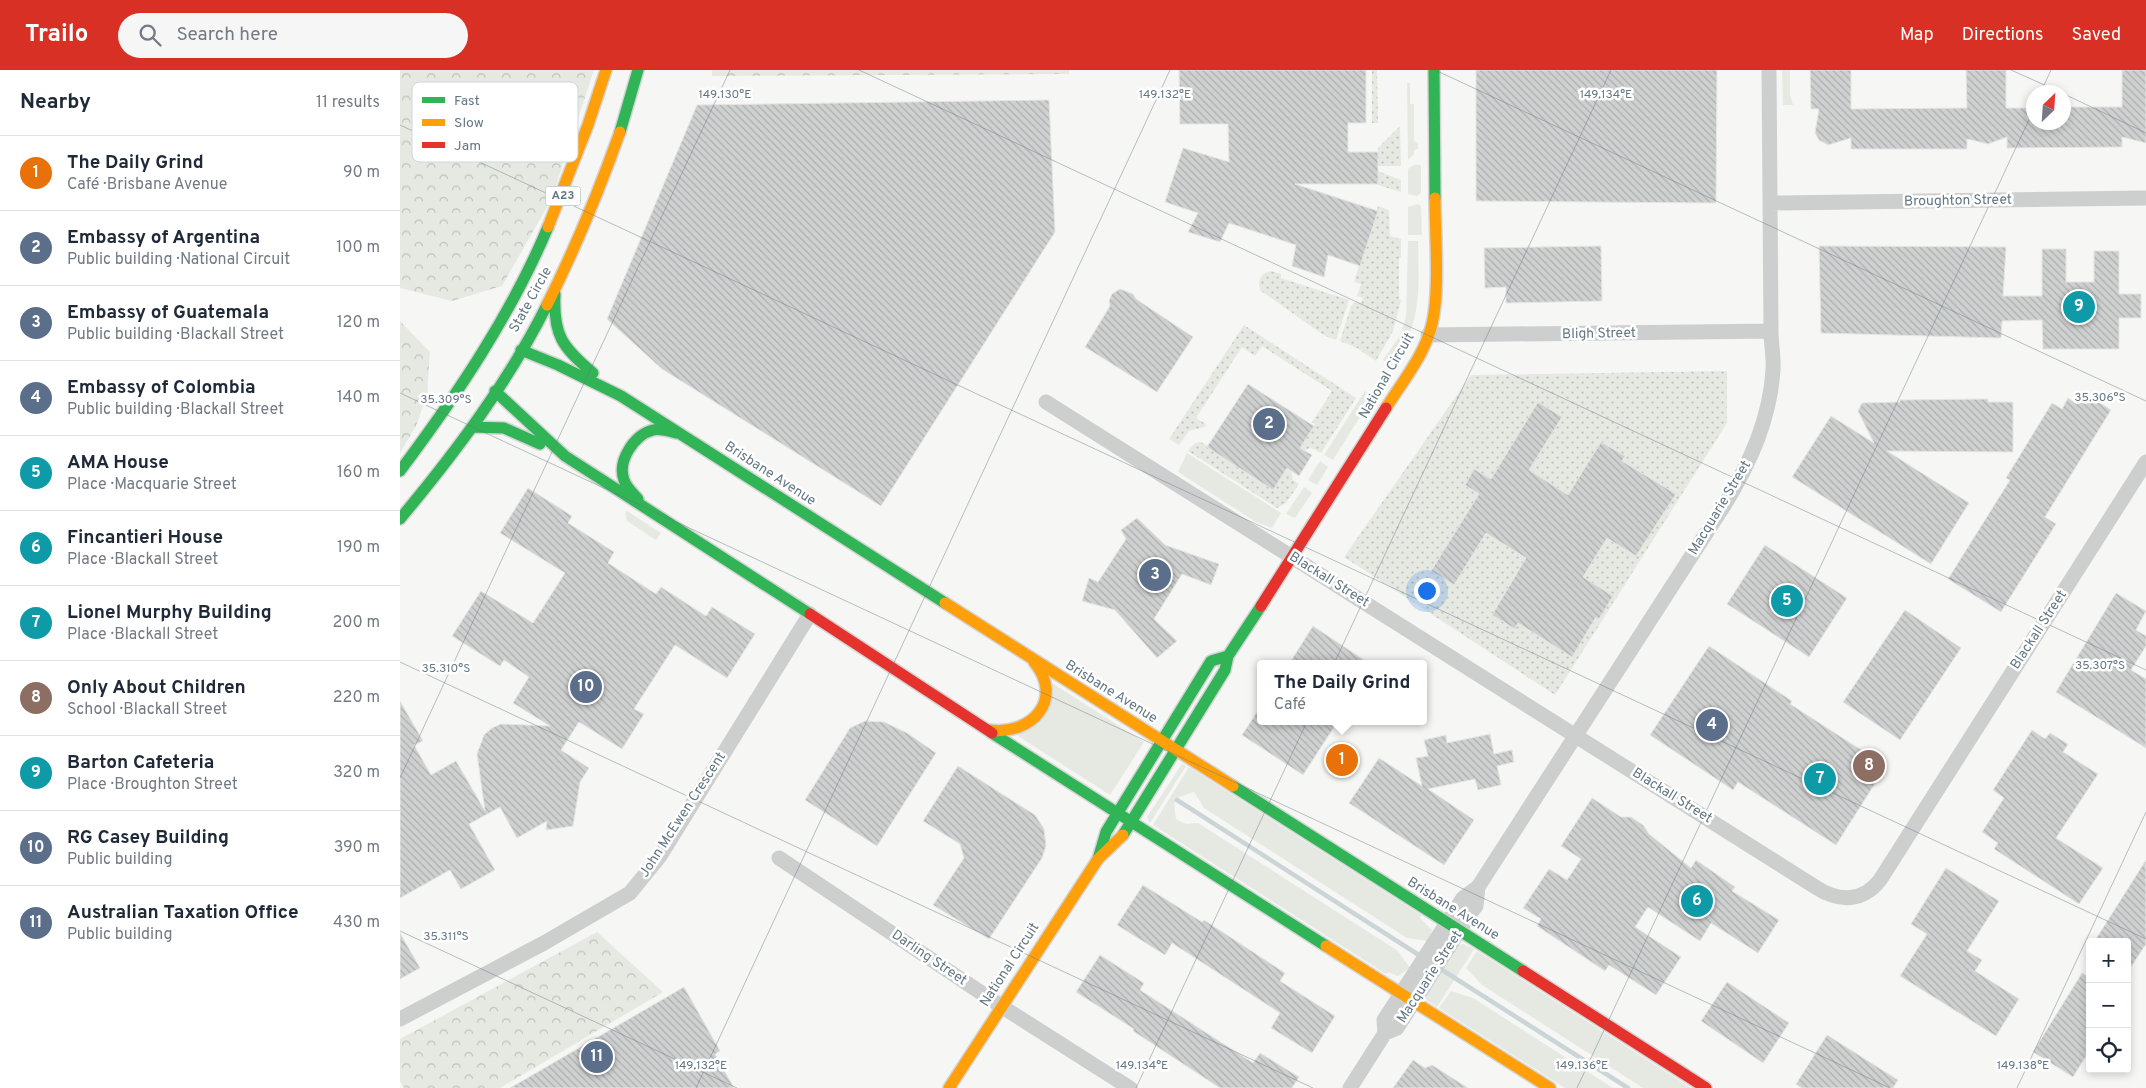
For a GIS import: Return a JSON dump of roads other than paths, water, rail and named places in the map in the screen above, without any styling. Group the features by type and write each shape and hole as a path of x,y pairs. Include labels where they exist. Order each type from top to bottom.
{"main road":[{"name":"State Circle","path":"578,151 606,70"},
{"name":"State Circle","path":"400,519 472,427 495,391 517,348 556,286 604,180 638,70"},
{"name":"National Circuit","path":"1098,858 1120,840 1225,670 1228,656 1406,378 1428,335 1435,303 1434,70"},
{"name":"State Circle","path":"400,472 478,375 562,198 574,162"},
{"path":"556,286 554,323 561,343 621,396"},
{"name":"Brisbane Avenue","path":"517,348 558,365 621,396 1706,1088"},
{"path":"478,375 566,456"},
{"path":"472,427 509,430 566,456 1116,813 1550,1088"},
{"path":"646,508 625,482 623,469 626,455 635,442 650,431 664,430 681,435"},
{"name":"National Circuit","path":"949,1088 1098,858 1106,832 1116,813 1210,662 1228,656"},
{"path":"989,730 1003,733 1017,731 1035,719 1043,707 1046,693 1044,679 1038,666 1028,657"}],"street":[{"name":"Macquarie Street","path":"1350,1088 1385,1033 1396,1028 1407,998 1453,927 1463,898 1478,887 1745,471 1763,426 1773,370 1770,332 1769,70"},
{"name":"Broughton Street","path":"1770,203 2146,198"},
{"name":"Bligh Street","path":"1428,335 1770,332"},
{"name":"Blackall Street","path":"1046,402 1825,893 1843,899 1861,895 1872,889 1880,880 2146,462"},
{"name":"John McEwen Crescent","path":"400,1020 544,943 630,893 665,848 810,614"},
{"name":"Darling Street","path":"779,858 1001,1006 1130,1088"}],"waterway":[{"path":"1177,800 1422,957"},
{"path":"1439,968 1628,1088"}],"place":[{"name":"Barton Cafeteria","path":"2079,307"},
{"name":"Embassy of Argentina","path":"1269,424"},
{"name":"Embassy of Guatemala","path":"1155,575"},
{"name":"AMA House","path":"1787,601"},
{"name":"RG Casey Building","path":"586,687"},
{"name":"Embassy of Colombia","path":"1712,725"},
{"name":"The Daily Grind","path":"1342,760"},
{"name":"Only About Children","path":"1869,766"},
{"name":"Lionel Murphy Building","path":"1820,779"},
{"name":"Fincantieri House","path":"1697,901"},
{"name":"Australian Taxation Office","path":"597,1057"}]}
